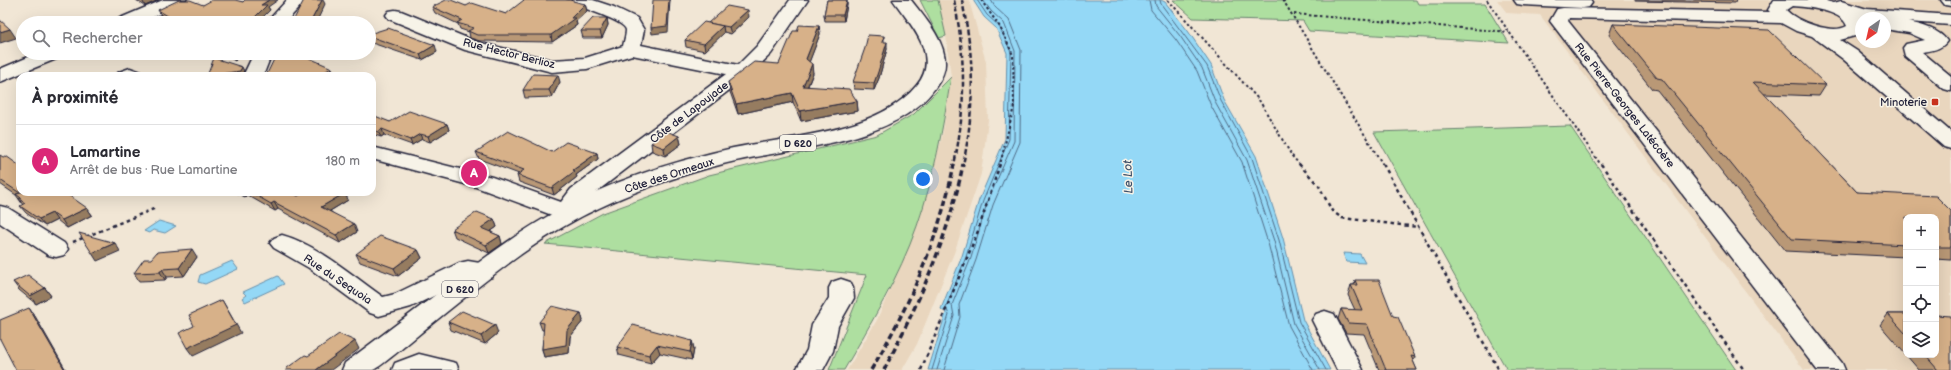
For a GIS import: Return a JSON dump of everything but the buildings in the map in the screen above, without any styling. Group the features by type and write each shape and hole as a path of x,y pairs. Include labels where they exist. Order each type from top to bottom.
{"street":[{"path":"140,16 178,0"},
{"path":"282,16 297,0"},
{"path":"577,0 608,11 631,22 635,30 631,49"},
{"name":"Côte de Lapoujade","path":"568,213 571,204 579,194 742,71 764,50 799,0"},
{"name":"Côte des Ormeaux","path":"355,370 483,271 537,232 568,213 644,181 732,155 830,137 876,122 903,107 920,94 933,76 936,61 931,46 919,23 902,0"},
{"path":"1521,2 1736,6 1746,0"},
{"path":"1521,2 1562,15 1563,13 1789,6 1817,1 1837,10 1855,23"},
{"path":"1521,2 1543,6 1562,15"},
{"path":"1789,6 1798,26 1818,32 1836,34 1855,25"},
{"name":"Rue Hector Berlioz","path":"395,15 471,46 552,66 587,63 631,49 742,71"},
{"name":"Rue Pierre-Georges Latécoère","path":"1562,15 1558,20 1832,370"},
{"path":"1891,23 1951,20"},
{"path":"1891,25 1913,28 1947,38"},
{"path":"1891,27 1913,28"},
{"path":"1818,32 1850,55 1951,143"},
{"path":"1855,32 1853,41 1855,44"},
{"path":"1947,38 1928,46 1912,48 1914,56 1951,85"},
{"path":"1858,48 1951,126"},
{"path":"0,76 38,60"},
{"path":"255,72 260,60"},
{"path":"376,154 484,182 568,213"},
{"path":"0,213 56,249"},
{"name":"Rue du Sequoia","path":"282,243 317,262 379,307 402,302 468,270 483,271"},
{"path":"809,370 820,351 825,325 842,298 841,288"},
{"path":"1325,320 1350,370"},
{"path":"405,370 419,364 446,370"}],"path":[{"path":"921,370 956,288 978,231 1000,165 1014,106 1013,54 1000,27 981,0"},
{"path":"1168,0 1259,100 1292,156 1319,186 1332,211 1342,218 1418,228"},
{"path":"1284,0 1294,14 1380,159 1499,370"},
{"path":"1487,0 1744,370"},
{"path":"1294,14 1510,32"},
{"path":"56,249 156,208"}],"shaded area":[{"path":"938,0 969,0 986,62 988,120 981,174 954,253 917,344 902,370 847,370 877,320 917,226 942,137 951,77 946,36"},
{"path":"1497,0 1951,0 1951,370 1804,370 1540,15 1507,13"}],"green space":[{"path":"920,0 938,0 946,36 939,38"},
{"path":"1173,0 1416,0 1418,4 1485,4 1509,43 1309,31 1303,21 1193,18"},
{"path":"951,77 933,171 917,226 893,282 844,370 829,370 867,275 545,244 603,213 709,175 877,135 914,114"},
{"path":"1570,126 1736,370 1507,370 1374,132"}],"water":[{"name":"Le Lot","path":"973,0 1161,0 1165,2 1188,31 1211,65 1224,100 1256,156 1283,238 1303,320 1330,370 928,370 946,313 941,309 962,256 979,200 1005,139 1007,53 996,28 984,17"},
{"path":"159,221 176,226 165,233 153,230 149,233 144,231"},
{"path":"1343,253 1360,254 1365,263 1346,262"},
{"path":"232,261 238,269 205,284 198,282 200,275"},
{"path":"278,276 284,284 245,302 242,298 246,295 243,292"}],"railway":[{"path":"954,0 961,42 963,82 961,123 954,165"},
{"path":"962,0 970,49 972,78 970,122 963,165"},
{"path":"871,370 898,322 922,271 932,245 948,191 954,164"},
{"path":"884,370 909,320 941,244 950,218 963,164"}],"place":[{"name":"Minoterie","path":"1935,102"},
{"name":"Lamartine","path":"474,173"}]}
